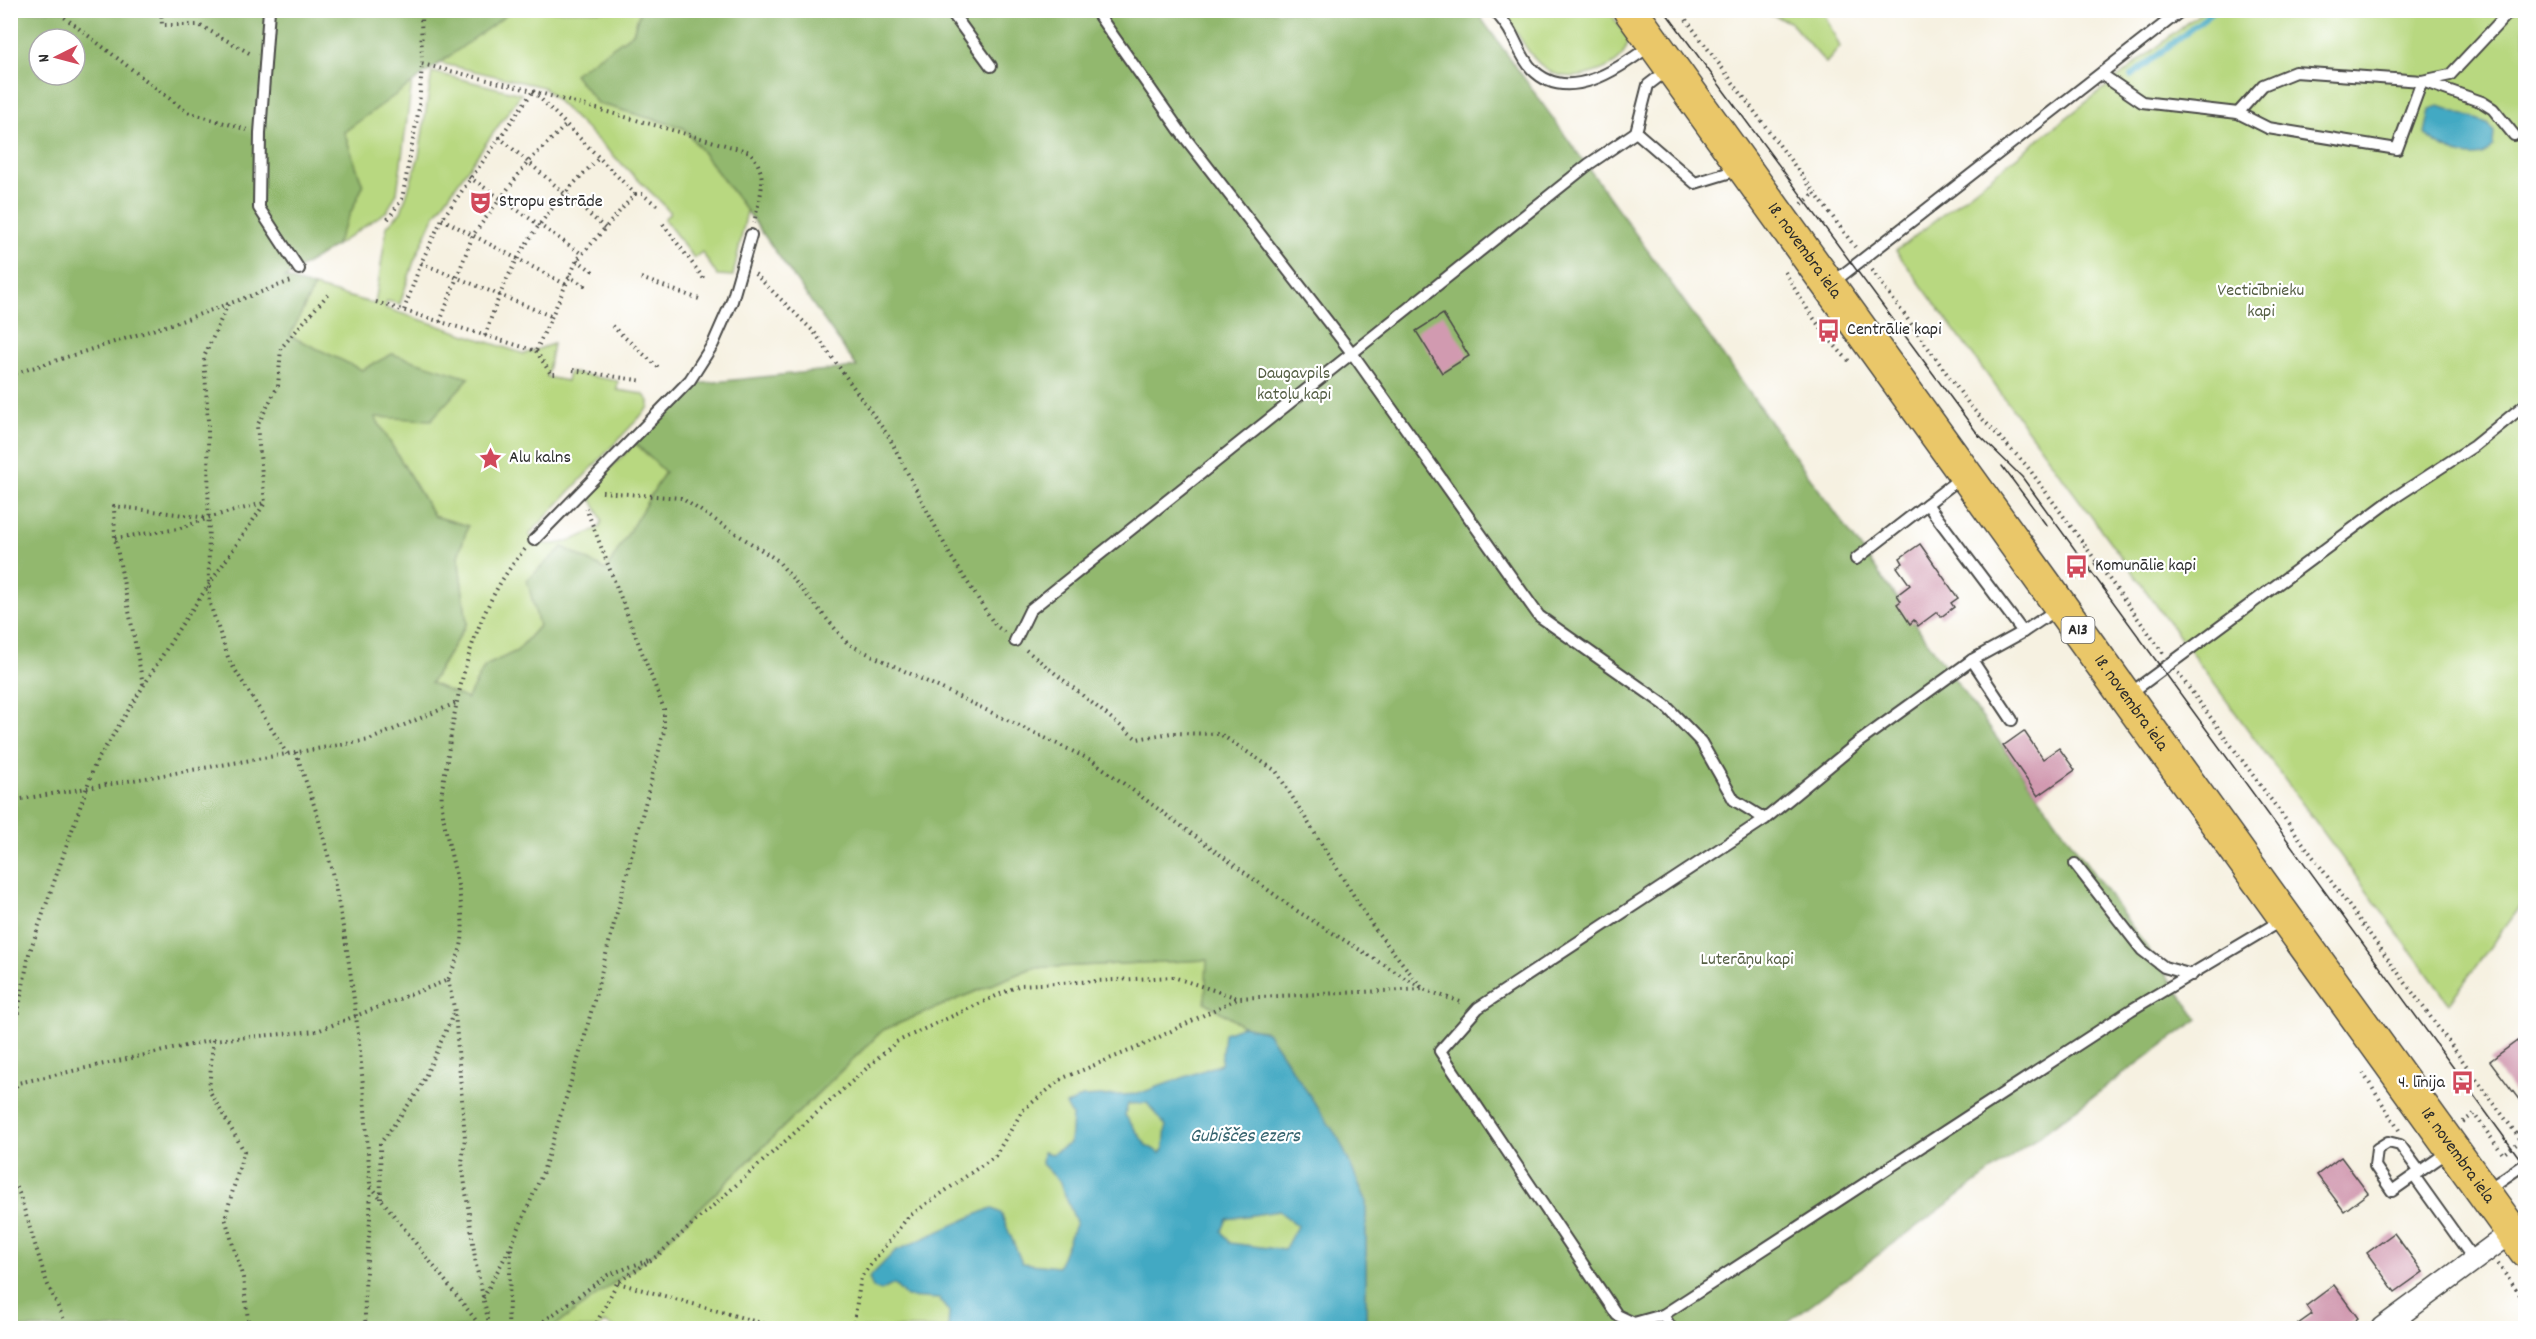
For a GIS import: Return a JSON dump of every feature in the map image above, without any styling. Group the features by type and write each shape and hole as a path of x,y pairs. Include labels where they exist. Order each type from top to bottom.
{"main road":[{"name":"18. novembra iela","path":"1630,10 1966,475 2068,593 2126,697 2284,918 2457,1136 2484,1192 2519,1241"}],"street":[{"path":"2382,1329 2474,1260 2519,1241"}],"lane":[{"path":"269,10 260,133 260,208 299,269"},
{"path":"950,10 991,66"},
{"path":"1095,10 1180,130 1352,353 1539,616 1665,705 1701,742 1734,800 1765,819"},
{"path":"1495,10 1509,29 1531,68 1551,84 1579,84 1623,66 1662,55"},
{"path":"1828,286 2182,10"},
{"path":"2422,81 2450,75 2511,10"},
{"path":"1015,641 1030,610 1589,164 1636,132 1648,85 1662,55"},
{"path":"2238,113 2263,85 2295,72 2422,81 2482,102 2493,109 2514,135"},
{"path":"2101,74 2142,102 2238,113 2268,128 2397,149 2422,81"},
{"path":"1636,132 1695,183 1743,168"},
{"path":"534,540 579,491 690,380 714,344 732,301 751,235"},
{"path":"2126,697 2394,498 2474,446 2526,404"},
{"path":"1856,559 1966,475"},
{"path":"1927,504 2023,632"},
{"path":"2068,593 2023,632 1972,660 1860,741 1765,819 1478,1008 1440,1051 1617,1315 1634,1323 1663,1315 2131,1010 2284,918"},
{"path":"1972,660 2012,720"},
{"path":"2075,864 2142,950 2164,967 2192,975"},
{"path":"2457,1136 2417,1174 2392,1191 2375,1166 2377,1149 2388,1142 2400,1145 2417,1174 2474,1260"},
{"path":"2484,1192 2526,1163"},
{"path":"1663,1315 1671,1329"}],"path":[{"path":"55,10 188,112 260,133"},
{"path":"161,10 162,25 199,26 265,62"},
{"path":"388,219 402,199 419,108 422,64 421,10"},
{"path":"1679,10 1971,407 2026,466 2526,1147"},
{"path":"422,64 532,91 750,152 760,165 764,177 751,235"},
{"path":"532,91 635,194 642,194 659,207"},
{"path":"404,310 421,263 441,219 532,91"},
{"path":"440,322 455,277 473,235 528,162 566,125"},
{"path":"499,137 605,228"},
{"path":"484,336 498,294 515,258 538,224 564,193 599,158"},
{"path":"469,177 582,254"},
{"path":"536,351 577,260 635,194"},
{"path":"441,219 565,284"},
{"path":"663,224 704,279"},
{"path":"577,260 592,271 591,274"},
{"path":"421,263 551,316"},
{"path":"743,263 814,332 889,437 956,565 995,625 1137,739 1171,733 1220,734 1276,771 1374,928 1423,989"},
{"path":"568,276 584,285 586,281"},
{"path":"641,278 699,299"},
{"path":"11,374 228,304 292,280"},
{"path":"10,1055 29,954 95,764 209,585 265,503 257,426 278,386 281,348 330,292"},
{"path":"375,302 536,351 551,374 557,375"},
{"path":"228,304 204,357 208,421 209,601 229,660 287,754"},
{"path":"612,326 658,367"},
{"path":"573,370 643,381"},
{"path":"483,1298 512,1246 543,1172 583,1043 664,731 664,709 579,491 681,498 777,560 848,644 1093,760 1294,909 1423,989 1478,1008"},
{"path":"115,538 178,529 207,518 265,503"},
{"path":"144,685 115,538 114,506 207,518"},
{"path":"490,1329 462,1163 465,1138 455,1012 448,980 462,943 461,894 441,804 466,662 492,596 512,564 534,540"},
{"path":"2068,593 2097,563"},
{"path":"10,801 369,740 457,703"},
{"path":"296,752 324,838 347,944 356,1018 370,1185 363,1300 366,1329"},
{"path":"594,1329 617,1283 657,1256 896,1042 1020,985 1173,977 1238,998 1423,989"},
{"path":"10,1097 18,1083 213,1040 317,1031 356,1018 448,980"},
{"path":"854,1329 861,1277 908,1217 995,1156 1023,1110 1063,1078 1141,1046 1238,998"},
{"path":"381,1199 380,1144 419,1090 455,1012"},
{"path":"213,1040 209,1090 244,1151 225,1218 243,1278 249,1329"},
{"path":"2457,1136 2474,1114 2503,1154 2522,1141"},
{"path":"10,1177 19,1193 46,1283 68,1329"},
{"path":"370,1185 482,1329"},
{"path":"508,1329 512,1246"},
{"path":"534,1329 608,1275 657,1256"},
{"path":"617,1283 779,1329"}],"green space":[{"path":"10,11 512,11 344,132 363,186 335,246 285,278 314,287 290,336 362,370 392,354 469,378 431,420 375,417 434,516 468,526 458,556 467,623 431,683 467,699 485,666 517,651 539,626 527,580 563,547 606,570 665,472 635,443 696,384 857,367 747,211 684,128 597,103 574,74 633,33 640,11 1476,11 2198,1019 1779,1328 1366,1328 1366,1200 1267,1032 1243,1026 1205,1002 1207,960 1032,968 883,1030 652,1255 552,1328 11,1328"},
{"path":"512,11 640,11 633,33 575,75 597,103 684,128 747,211 733,276 717,275 702,252 694,258 664,219 670,213 663,204 543,87 439,63"},
{"path":"1502,11 1609,11 1629,39 1619,60 1610,66 1580,76 1564,76 1551,72 1540,64"},
{"path":"1760,11 1823,11 1840,47 1826,63 1790,22"},
{"name":"Vecticībnieku kapi","path":"2203,11 2525,11 2525,899 2449,1003 1896,251"},
{"path":"432,72 521,94 435,215 414,261 400,304 387,301 385,308 524,354 553,344 547,377 567,381 569,372 618,381 617,390 643,394 649,401 649,407 529,535 537,541 545,544 564,543 600,527 602,520 590,496 590,489 635,443 665,472 606,571 539,626 517,651 485,666 467,700 431,683 467,623 458,556 468,526 434,516 374,416 393,354 362,370 290,336 314,287 375,304 387,226 401,212 419,156"},
{"path":"412,82 397,193 387,211 335,246 363,186 344,132"},
{"path":"1207,960 1267,1032 1366,1260 951,1301 948,1328 615,1328 604,1323 600,1328 552,1328 652,1255 883,1030 1032,968"}],"water":[{"path":"2439,106 2487,123 2494,132 2493,145 2482,155 2467,156 2435,143 2425,133 2430,109"},
{"name":"Gubiščes ezers","path":"1243,1026 1267,1032 1339,1139 1366,1200 1366,1328 948,1328 949,1312 939,1299 906,1297 894,1284 881,1291 873,1288 869,1278 895,1251 991,1208 1001,1213 1022,1263 1058,1267 1076,1222 1059,1181 1042,1164 1043,1152 1052,1154 1070,1143 1072,1116 1066,1105 1082,1097 1138,1094 1221,1064 1224,1033","holes":["1147,1103 1166,1126 1164,1148 1160,1153 1146,1145 1125,1115 1128,1104","1279,1211 1297,1226 1284,1250 1230,1243 1222,1231 1227,1219"]}],"building":[{"path":"1443,314 1469,356 1442,373 1416,331"},
{"path":"1920,544 1958,598 1951,603 1954,607 1941,617 1937,612 1918,626 1914,620 1910,624 1897,604 1901,601 1897,595 1910,585 1897,567 1903,563 1900,558"},
{"path":"2024,731 2043,759 2059,748 2075,770 2038,796 2003,746"},
{"path":"2517,1041 2526,1055 2526,1109 2490,1061"},
{"path":"2341,1157 2368,1193 2344,1211 2317,1175"},
{"path":"2394,1233 2423,1272 2395,1292 2367,1253"},
{"path":"2334,1285 2358,1318 2344,1329 2291,1329 2312,1314 2306,1306"}],"waterway":[{"path":"2131,76 2215,10"}],"tram line":[{"path":"1664,10 1980,437"},
{"path":"1976,432 2022,477 2526,1167"},
{"path":"2002,466 2047,526"}],"place":[{"name":"Stropu estrāde","path":"481,202"},
{"name":"Centrālie kapi","path":"1829,330"},
{"name":"Alu kalns","path":"491,458"},
{"name":"Komunālie kapi","path":"2077,566"},
{"name":"4. līnija","path":"2463,1083"}],"park label":[{"name":"Daugavpils katoļu kapi","path":"1294,384"},
{"name":"Luterāņu kapi","path":"1747,960"}]}
